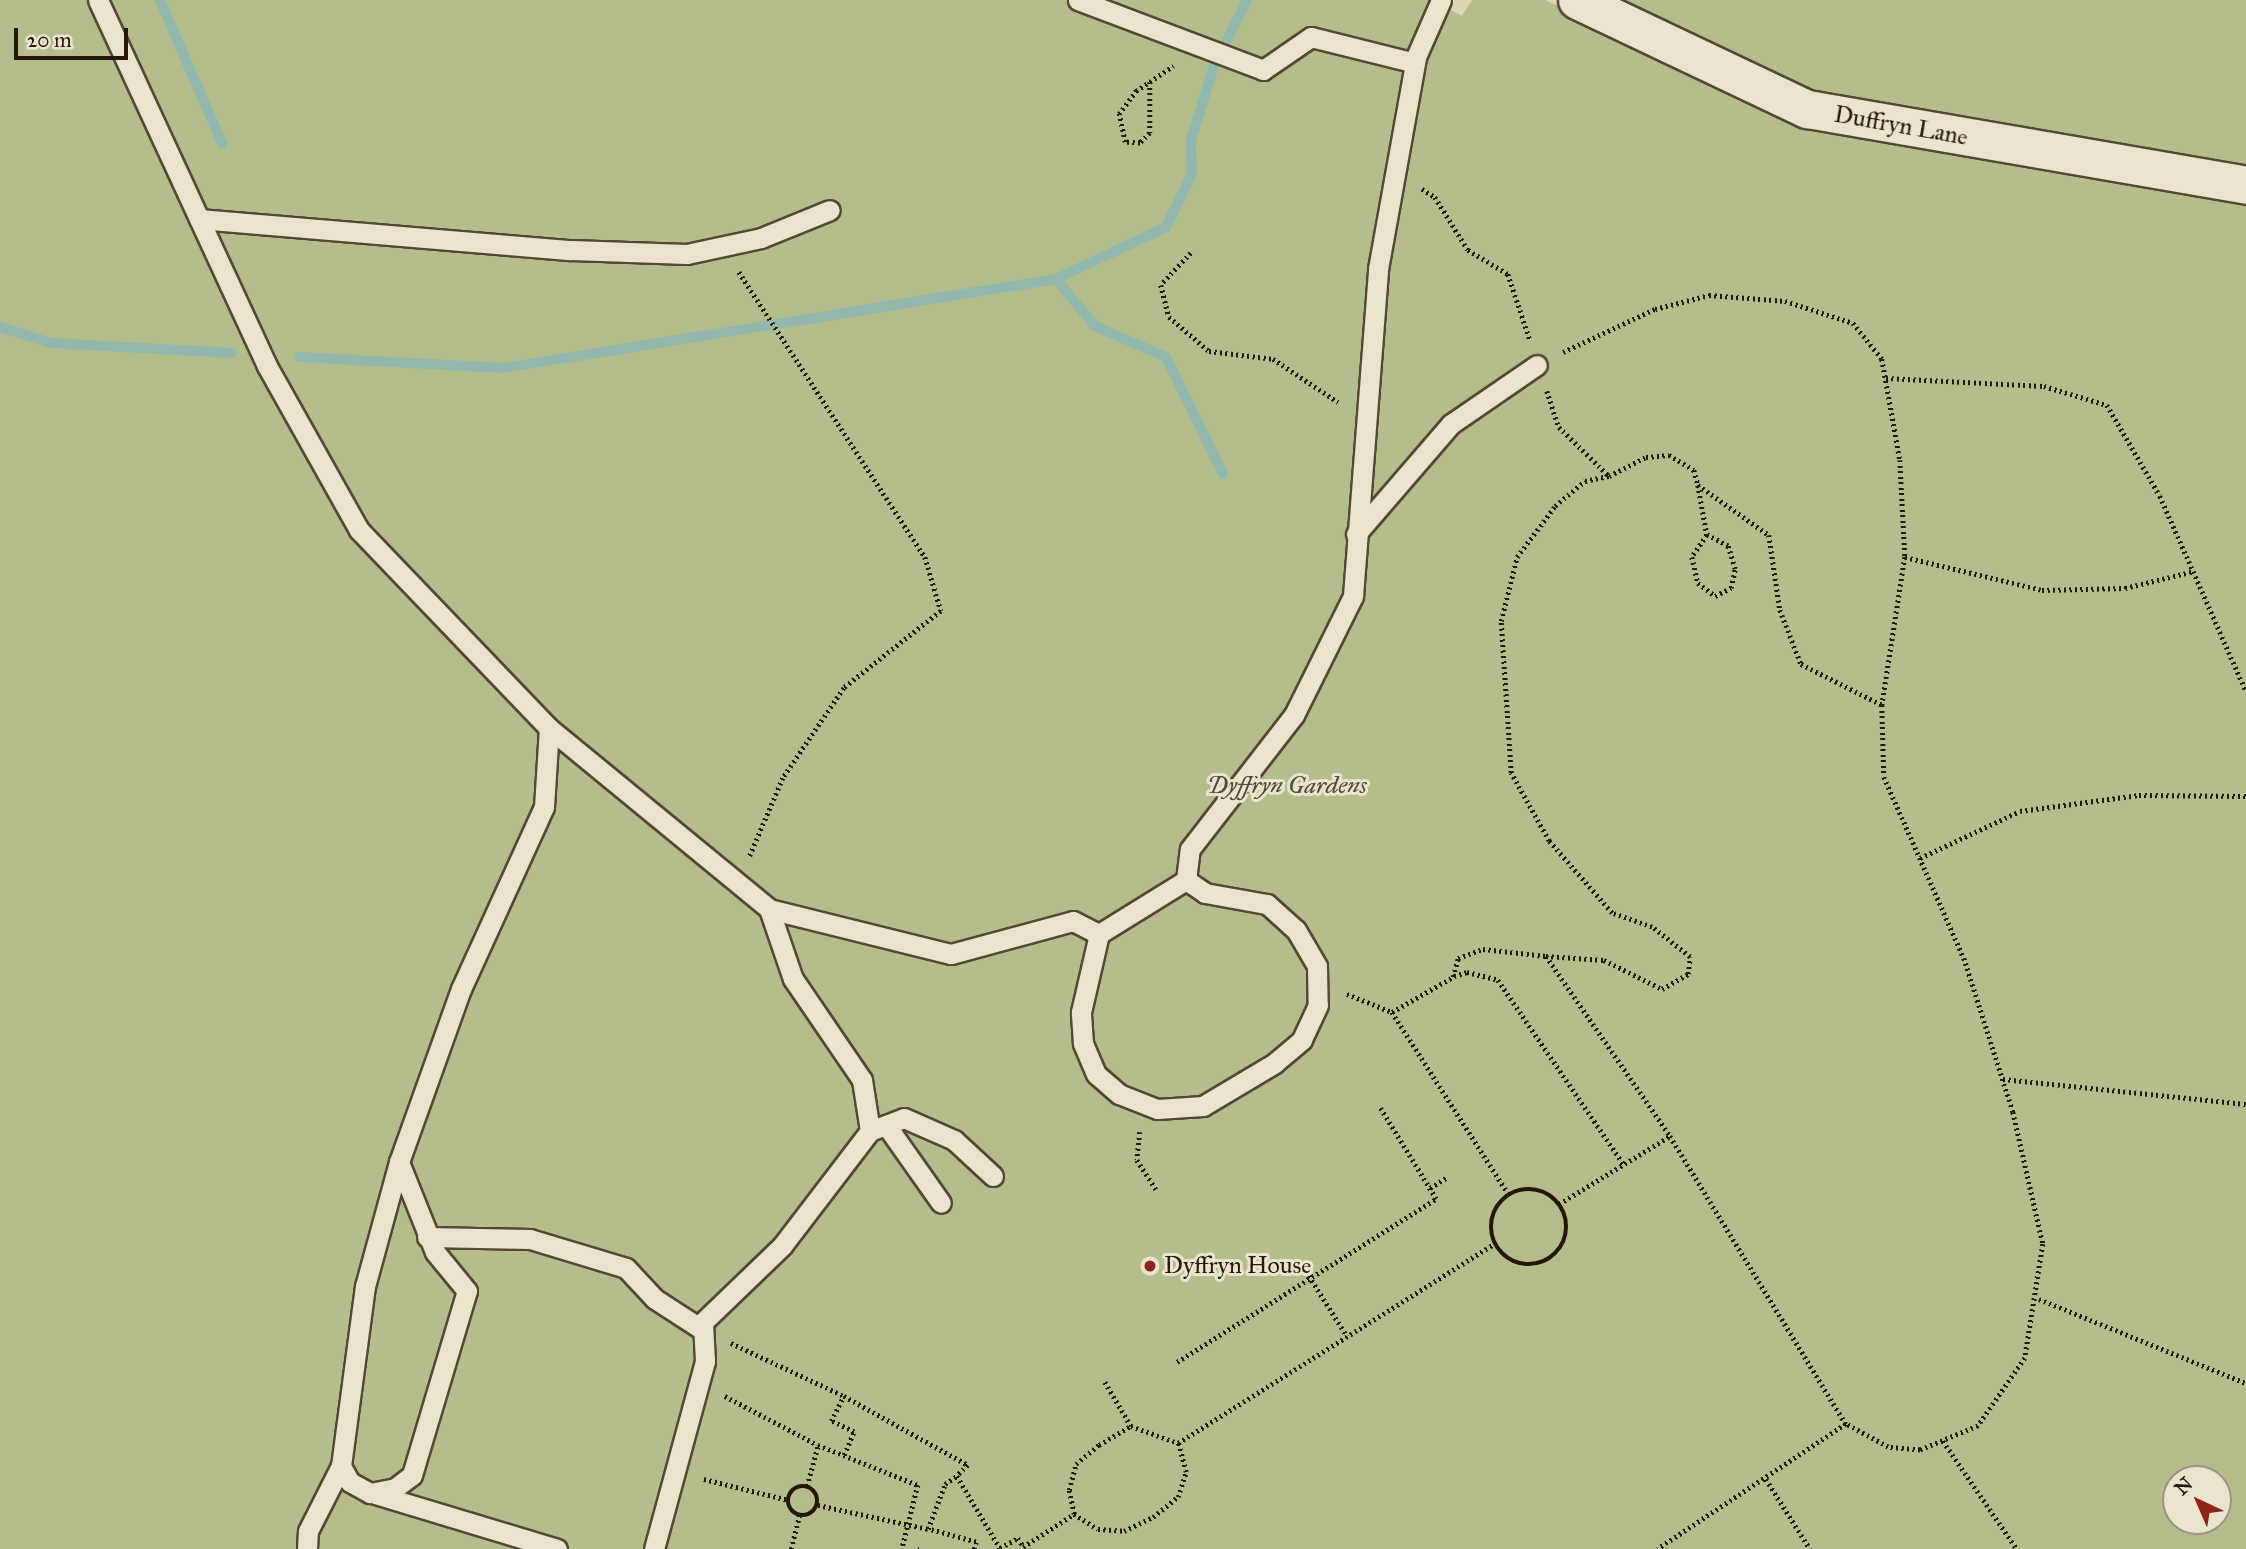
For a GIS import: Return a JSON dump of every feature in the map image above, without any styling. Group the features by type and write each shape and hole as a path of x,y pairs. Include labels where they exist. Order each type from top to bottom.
{"street":[{"name":"Duffryn Lane","path":"1577,0 1807,109 2246,185"}],"lane":[{"path":"98,0 267,366 359,530 549,728 769,909 951,954 1073,921 1099,934"},
{"path":"1078,0 1263,69 1311,37 1415,63"},
{"path":"1186,880 1190,849 1294,716 1353,596 1363,424 1395,172 1415,63 1441,0"},
{"path":"199,219 571,250 687,254 722,246 830,210"},
{"path":"1356,534 1451,424 1537,365"},
{"path":"307,1549 308,1531 341,1466 365,1286 399,1162 461,989 544,807 549,728"},
{"path":"1186,880 1205,892 1267,904 1296,930 1320,984 1302,1040 1275,1063 1203,1106 1157,1109 1104,1081 1083,1043 1081,1013 1099,934 1186,880"},
{"path":"769,909 793,979 862,1080 878,1128 941,1203"},
{"path":"654,1549 705,1361 703,1322 782,1246 878,1128 904,1118 954,1140 993,1176"},
{"path":"370,1493 395,1488 412,1475 467,1291 427,1237 399,1162"},
{"path":"427,1237 530,1239 626,1268 655,1299 703,1330"},
{"path":"341,1466 350,1482 370,1493 557,1549"}],"path":[{"path":"1150,82 1150,133 1140,143 1125,142 1119,114 1150,82 1197,44"},
{"path":"1395,172 1435,197 1468,250 1508,274 1559,427 1609,476"},
{"path":"722,246 925,557 941,611 844,688 783,778 738,884"},
{"path":"1191,253 1161,285 1169,317 1209,351 1273,359 1363,424"},
{"path":"1537,365 1655,309 1709,295 1785,301 1853,323 1882,359 1900,460 1905,557 1882,705 1884,777 1964,958 2003,1079 2043,1244 2039,1299 2025,1358 1978,1426 1920,1450 1888,1447 1846,1424 1670,1136 1546,956"},
{"path":"1885,378 2044,386 2107,405 2194,571 2246,691"},
{"path":"1453,977 1458,958 1483,949 1604,960 1662,989 1688,974 1690,957 1652,927 1612,913 1549,841 1511,773 1501,621 1517,557 1555,506 1585,481 1609,476 1646,457 1669,455 1694,470 1707,535 1692,557 1698,583 1716,596 1731,588 1735,569 1728,546 1707,535"},
{"path":"1698,485 1769,535 1780,610 1801,664 1882,705"},
{"path":"1905,557 2042,590 2125,587 2194,571"},
{"path":"1920,858 2020,811 2139,796 2246,796"},
{"path":"1392,1012 1453,977 1467,972 1498,980 1623,1165"},
{"path":"1320,984 1392,1012 1509,1195"},
{"path":"2003,1079 2246,1104"},
{"path":"1177,1362 1436,1199 1379,1106"},
{"path":"1156,1189 1137,1160 1140,1128 1157,1109"},
{"path":"1559,1204 1670,1136"},
{"path":"1430,1188 1446,1178"},
{"path":"1539,1190 1559,1204 1565,1241 1548,1260 1524,1265 1494,1244 1491,1219 1509,1195 1539,1190"},
{"path":"1178,1443 1494,1244"},
{"path":"1306,1271 1347,1336"},
{"path":"2039,1299 2246,1383"},
{"path":"703,1330 844,1396 968,1465 945,1484 928,1529"},
{"path":"1105,1382 1131,1426 1178,1443"},
{"path":"722,1408 725,1396 818,1445 918,1485 902,1549"},
{"path":"844,1396 831,1421 854,1432 844,1455"},
{"path":"1658,1549 1846,1424"},
{"path":"1131,1426 1076,1464 1069,1490 1074,1514 1098,1530 1124,1531 1153,1517 1178,1497 1186,1472 1178,1443"},
{"path":"1943,1441 2017,1549"},
{"path":"818,1445 807,1486 818,1505"},
{"path":"701,1491 707,1467"},
{"path":"957,1476 1000,1548 1018,1538 1024,1548 1074,1514"},
{"path":"704,1479 788,1500 799,1516"},
{"path":"1766,1479 1810,1549"},
{"path":"788,1500 797,1487 807,1486"},
{"path":"791,1549 799,1516 818,1505 976,1542 974,1549"}],"green space":[{"name":"Dyffryn Gardens","path":"0,0 1432,0 1462,16 1472,0 1545,0 1685,63 2246,195 2246,1549 0,1549"},
{"path":"1593,0 2246,0 2246,178 1837,109"}],"waterway":[{"path":"160,0 222,143"},
{"path":"1226,42 1247,0"},
{"path":"1056,279 1166,227 1192,174 1191,140 1216,59"},
{"path":"300,357 503,368 1056,279 1095,326 1166,357 1223,474"},
{"path":"0,327 51,343 232,353"}],"place":[{"name":"Dyffryn House","path":"1150,1266"}]}
